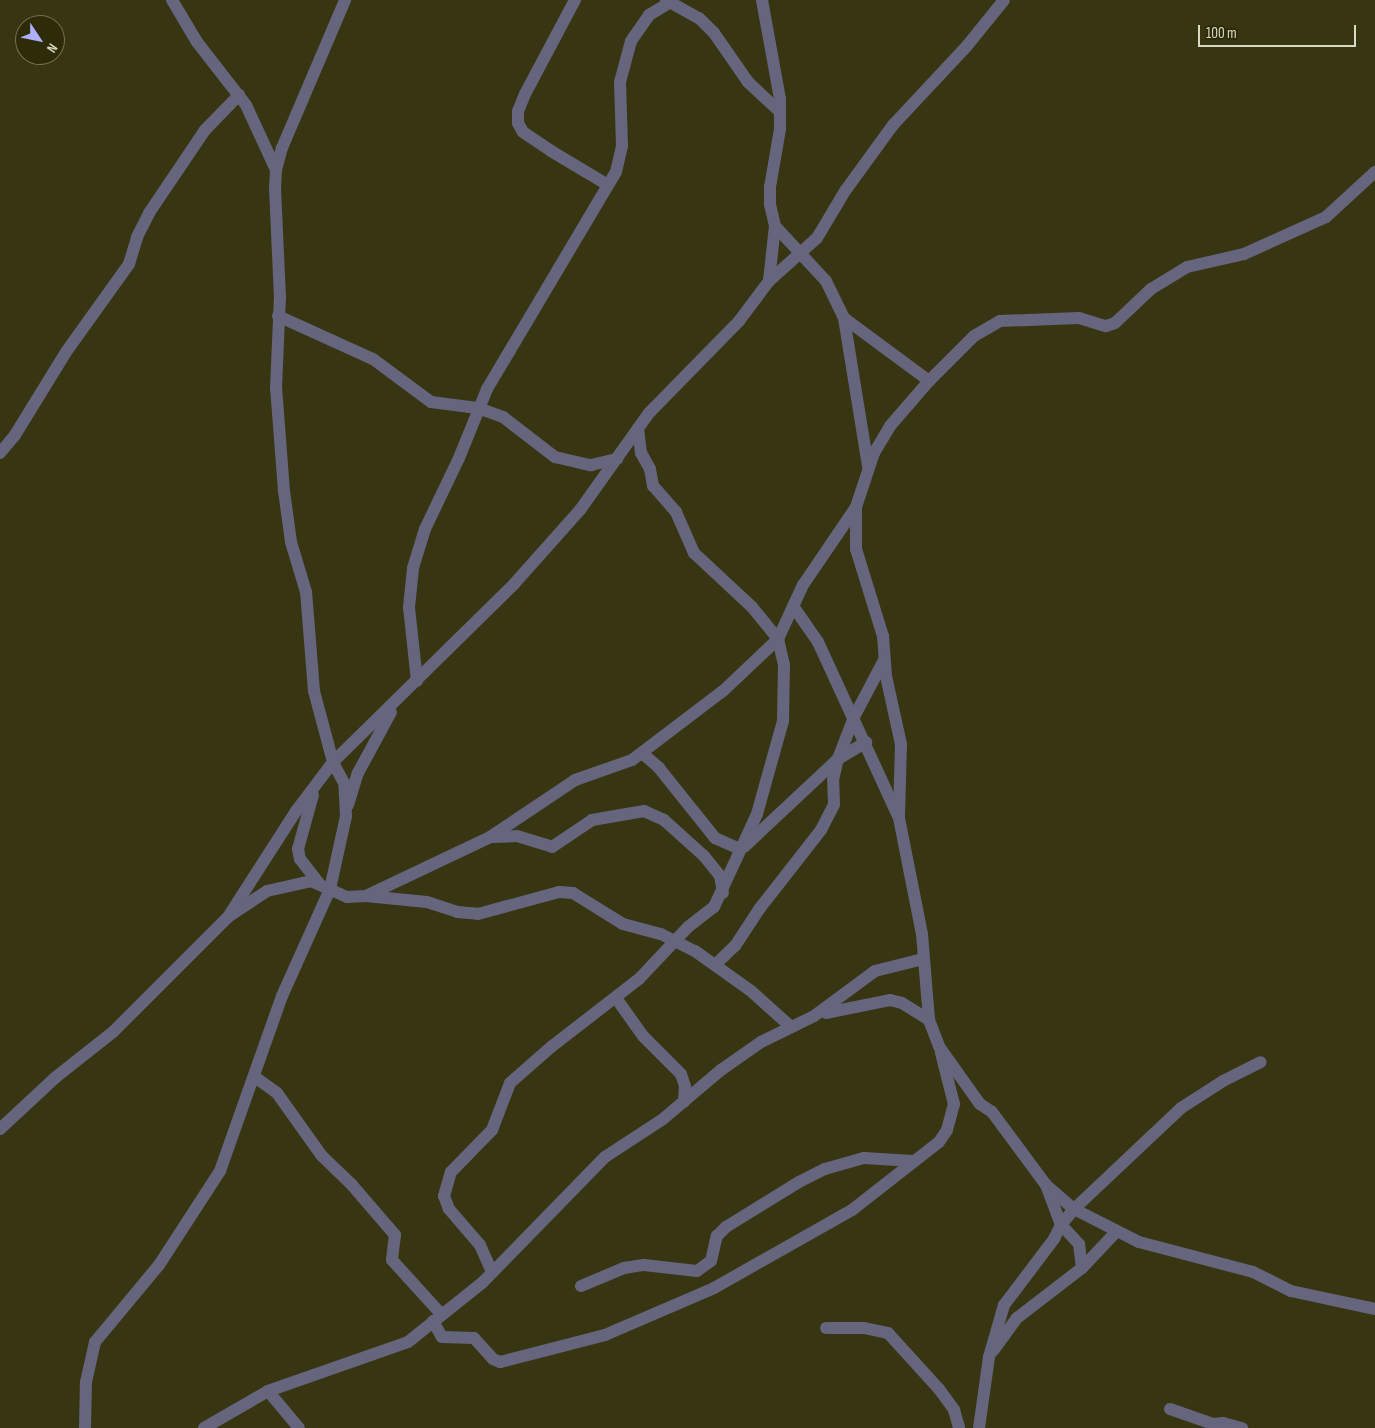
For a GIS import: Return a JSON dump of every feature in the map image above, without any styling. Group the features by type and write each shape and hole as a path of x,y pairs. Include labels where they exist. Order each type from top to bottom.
{"street":[{"path":"172,0 196,42 239,95 276,170"},
{"path":"345,0 282,148 276,170 277,401 287,519 306,592 314,691 333,762 344,783 346,812"},
{"path":"575,0 525,94 518,111 518,123 523,132 608,185"},
{"path":"762,0 780,99 780,129 770,204 775,226 769,281"},
{"path":"0,1129 56,1077 113,1032 228,917 333,762 417,681 554,540 618,459 638,428 697,361 739,322 769,281 800,256 817,238 845,191 893,125 966,47 1004,0"},
{"path":"417,681 409,607 413,568 428,521 459,458 478,408 516,338 616,172 622,146 620,82 631,41 649,15 671,1 699,18 714,33 748,82 779,111"},
{"path":"0,453 15,435 61,359 130,264 137,237 149,213 205,130 239,95"},
{"path":"366,896 490,837 559,788 616,767 642,753 723,691 778,639 803,585 856,507 868,469 890,426 929,381 974,336 1000,321 1079,318 1106,326 1115,323 1151,289 1187,268 1244,254 1326,217 1375,172"},
{"path":"775,226 800,256 826,281 844,318 868,469"},
{"path":"278,316 373,359 431,402 478,408 503,417 556,457 591,465 618,459"},
{"path":"844,318 929,381"},
{"path":"492,1272 480,1245 449,1209 444,1196 451,1172 492,1130 510,1083 551,1046 616,998 693,922 709,913 723,893 745,846 765,788 782,721 784,666 778,639 752,607 694,553 676,512 653,486 650,469 641,453 638,428"},
{"path":"255,1077 277,1093 322,1156 352,1185 395,1235 392,1260 437,1317 442,1338 474,1338 493,1359 500,1362 604,1335 714,1288 810,1236 852,1210 939,1142 951,1119 954,1093 929,1020 922,934 899,818 900,744 884,660 881,628 856,549 856,507"},
{"path":"793,606 818,642 866,742 899,818"},
{"path":"716,965 735,946 760,908 821,830 834,804 833,780 838,759 854,717 884,660"},
{"path":"85,1428 86,1382 95,1342 159,1265 220,1171 290,976 325,886 358,772 399,699"},
{"path":"642,753 659,768 715,838 731,847 745,846 838,759 866,742"},
{"path":"316,785 298,849 303,864 325,886"},
{"path":"490,837 517,836 552,846 592,820 644,811 664,820 704,856 720,876 723,893"},
{"path":"228,917 267,891 311,881 347,897 366,896 427,902 457,912 478,914 566,891 634,929 676,940 716,965 768,1004 790,1026"},
{"path":"814,1016 874,971 923,959"},
{"path":"616,998 643,1036 681,1074 686,1086 684,1102"},
{"path":"204,1428 268,1390 351,1360 394,1349 492,1272 604,1157 684,1102 742,1054 790,1026 814,1016 890,1000 902,1003 929,1020"},
{"path":"940,1048 980,1104 992,1112 1046,1185 1074,1209 1116,1232 1170,1252 1253,1272 1291,1291 1375,1309"},
{"path":"979,1428 989,1357 1004,1305 1054,1239 1061,1225 1074,1209 1181,1108 1223,1081 1261,1062"},
{"path":"581,1286 624,1268 644,1265 697,1271 711,1261 717,1236 726,1227 799,1182 825,1169 864,1158 913,1161"},
{"path":"1046,1185 1061,1225 1079,1244 1082,1268"},
{"path":"989,1357 1018,1318 1082,1268 1116,1232"},
{"path":"826,1328 864,1328 888,1333 940,1389 954,1410 959,1428"},
{"path":"268,1390 299,1428"},
{"path":"1170,1410 1212,1426 1224,1423 1242,1428"}]}
